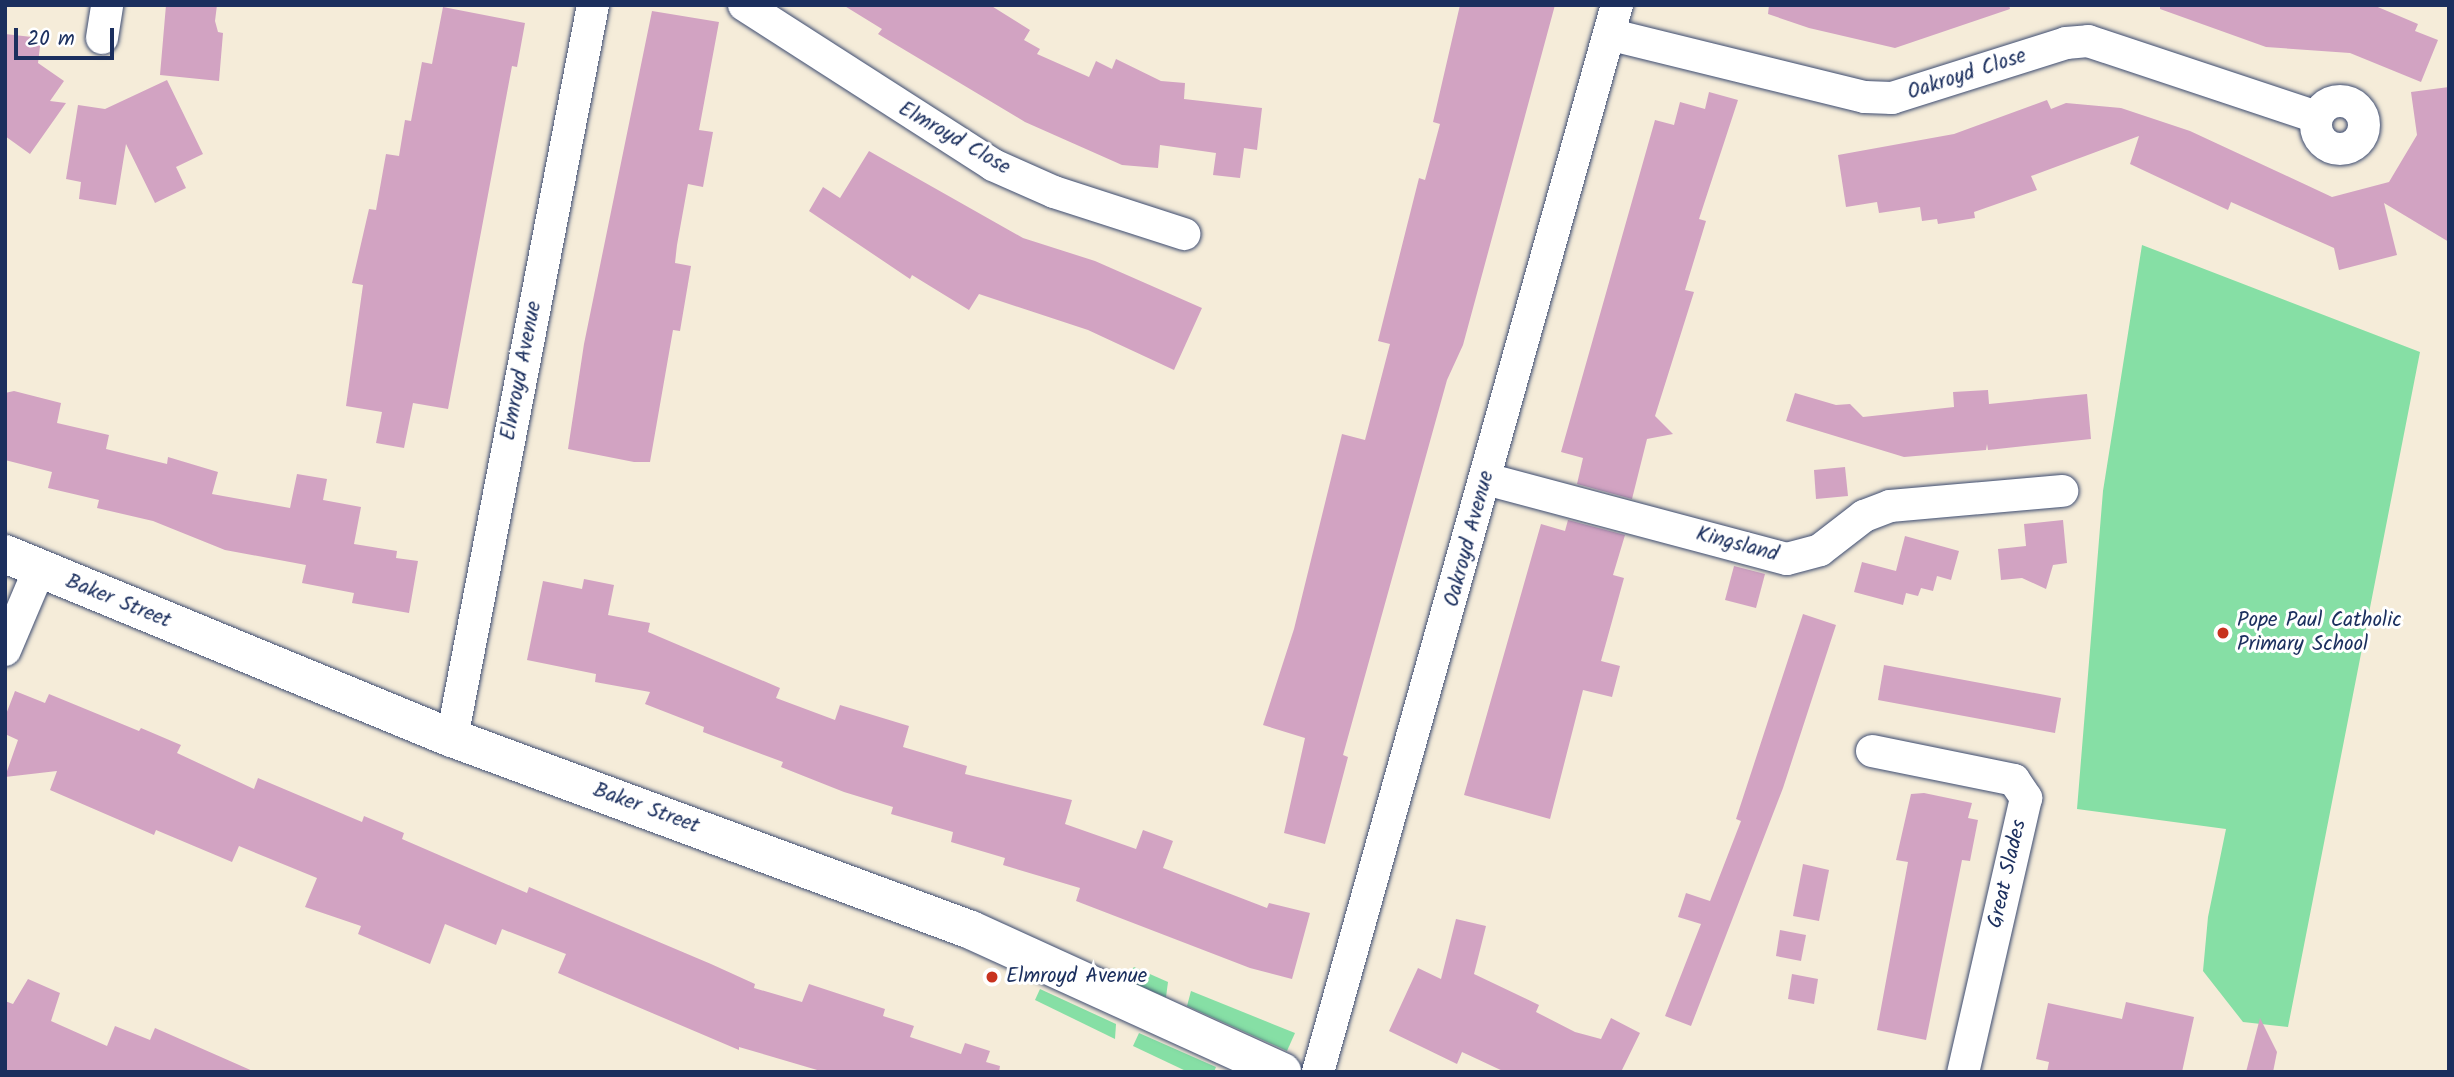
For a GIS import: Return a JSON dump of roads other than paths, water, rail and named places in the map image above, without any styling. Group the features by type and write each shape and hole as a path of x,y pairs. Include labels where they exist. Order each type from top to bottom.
{"street":[{"path":"102,38 107,5"},
{"name":"Elmroyd Avenue","path":"452,738 593,5"},
{"name":"Elmroyd Close","path":"744,5 993,165 1054,192 1184,234"},
{"name":"Oakroyd Close","path":"1615,20 1865,97 1892,98 2066,43 2088,41 2316,117"},
{"name":"Oakroyd Avenue","path":"1318,1072 1615,20"},
{"name":"Kingsland","path":"1486,479 1787,559 1820,550 1864,516 1890,506 2062,491"},
{"name":"Baker Street","path":"5,554 452,738 971,930 1262,1067"},
{"path":"5,650 39,570"},
{"name":"Great Slades","path":"1872,751 2014,780 2026,798 1963,1072"}],"place":[{"name":"Pope Paul Catholic Primary School","path":"2223,633"},
{"name":"Elmroyd Avenue","path":"992,977"}]}
